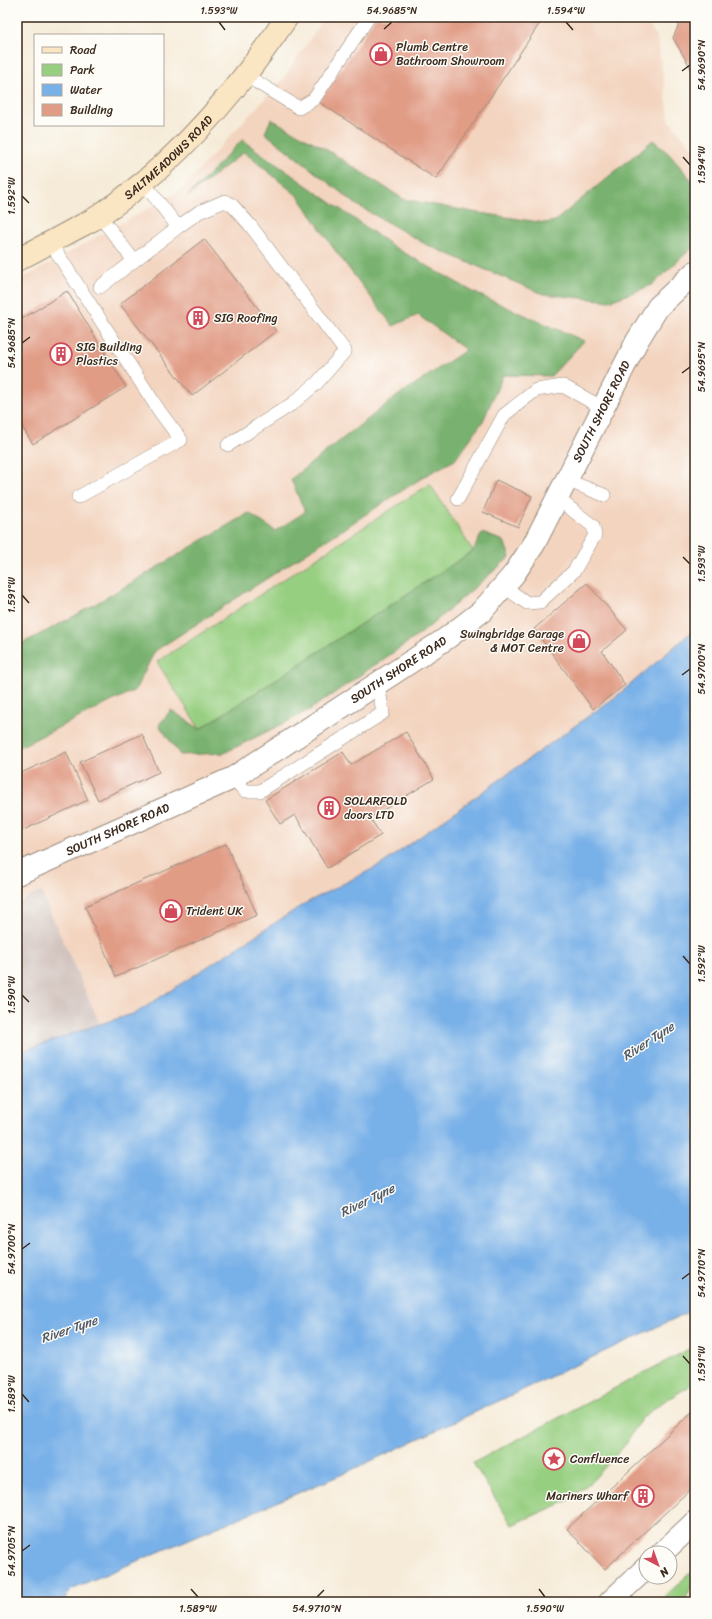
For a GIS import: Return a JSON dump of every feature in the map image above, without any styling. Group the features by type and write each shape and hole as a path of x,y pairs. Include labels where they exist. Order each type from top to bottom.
{"street":[{"name":"SALTMEADOWS ROAD","path":"17,260 100,216 143,182 191,140 267,47 287,17"},
{"name":"SOUTH SHORE ROAD","path":"17,874 233,778 447,638 482,610 514,574 534,544 637,342 658,307 695,272"},
{"path":"671,1545 695,1522"},
{"path":"610,1602 638,1576"}],"lane":[{"path":"245,75 299,108 314,99 369,17"},
{"path":"143,182 178,227"},
{"path":"100,287 199,212 225,201 232,205 250,225 344,351 317,383 292,404 228,445"},
{"path":"100,216 134,261"},
{"path":"50,242 160,412 181,440 78,497"},
{"path":"458,499 504,415 536,390 563,386 603,408"},
{"path":"562,489 604,495"},
{"path":"503,586 528,603 540,602 574,571 595,535 593,526 562,489"}],"shaded area":[{"path":"325,17 643,17 657,37 670,122 695,150 695,629 618,695 382,864 304,904 136,1013 100,1024 41,893 17,902 17,280 29,275 179,191 282,80"},
{"path":"41,892 100,1024 17,1053 17,903"}],"green space":[{"path":"271,119 324,148 403,199 545,223 555,221 653,140 669,154 695,184 695,245 652,285 610,301 543,294 427,245 357,205 265,133"},
{"path":"242,140 394,247 477,294 584,341 551,376 503,375 483,421 455,460 428,474 155,651 135,690 17,748 17,646 76,615 249,513 275,531 305,512 291,479 396,397 466,350 418,315 393,326 334,249 299,197 244,152 188,196"},
{"path":"430,484 473,551 200,729 157,662"},
{"path":"482,533 504,541 510,557 423,632 308,711 224,753 180,755 159,725 171,710 200,729 473,551"},
{"path":"695,1346 695,1381 688,1387 661,1403 641,1419 624,1446 592,1481 567,1501 512,1525 473,1463"},
{"path":"690,1573 695,1579 684,1602 659,1602 678,1585"}],"water":[{"name":"River Tyne","path":"695,629 695,1309 343,1474 71,1589 63,1602 17,1602 17,1053 136,1013 304,904 382,864 618,695"}],"building":[{"path":"376,17 544,17 436,179 319,102"},
{"path":"682,17 695,17 695,75 673,38"},
{"name":"SIG Roofing","path":"204,239 276,331 192,396 120,304"},
{"name":"SIG Building Plastics","path":"67,291 126,387 33,444 17,419 17,322"},
{"path":"496,480 532,496 518,527 483,512"},
{"name":"Swingbridge Garage & MOT Centre","path":"587,583 627,630 602,651 625,685 593,709 534,629"},
{"name":"SOLARFOLD doors LTD","path":"406,732 434,779 370,818 381,835 327,868 295,815 280,824 265,800 343,752 351,765"},
{"path":"142,734 159,772 98,800 80,762"},
{"path":"66,752 88,800 17,833 17,775"},
{"name":"Trident UK","path":"226,844 257,915 116,977 85,906"},
{"name":"Mariners Wharf","path":"695,1409 695,1485 605,1569 567,1529"}],"place":[{"name":"Plumb Centre Bathroom Showroom","path":"381,54"},
{"name":"SIG Roofing","path":"198,318"},
{"name":"SIG Building Plastics","path":"61,354"},
{"name":"Swingbridge Garage & MOT Centre","path":"579,641"},
{"name":"SOLARFOLD doors LTD","path":"329,808"},
{"name":"Trident UK","path":"171,911"},
{"name":"Confluence","path":"554,1459"},
{"name":"Mariners Wharf","path":"643,1496"}]}
